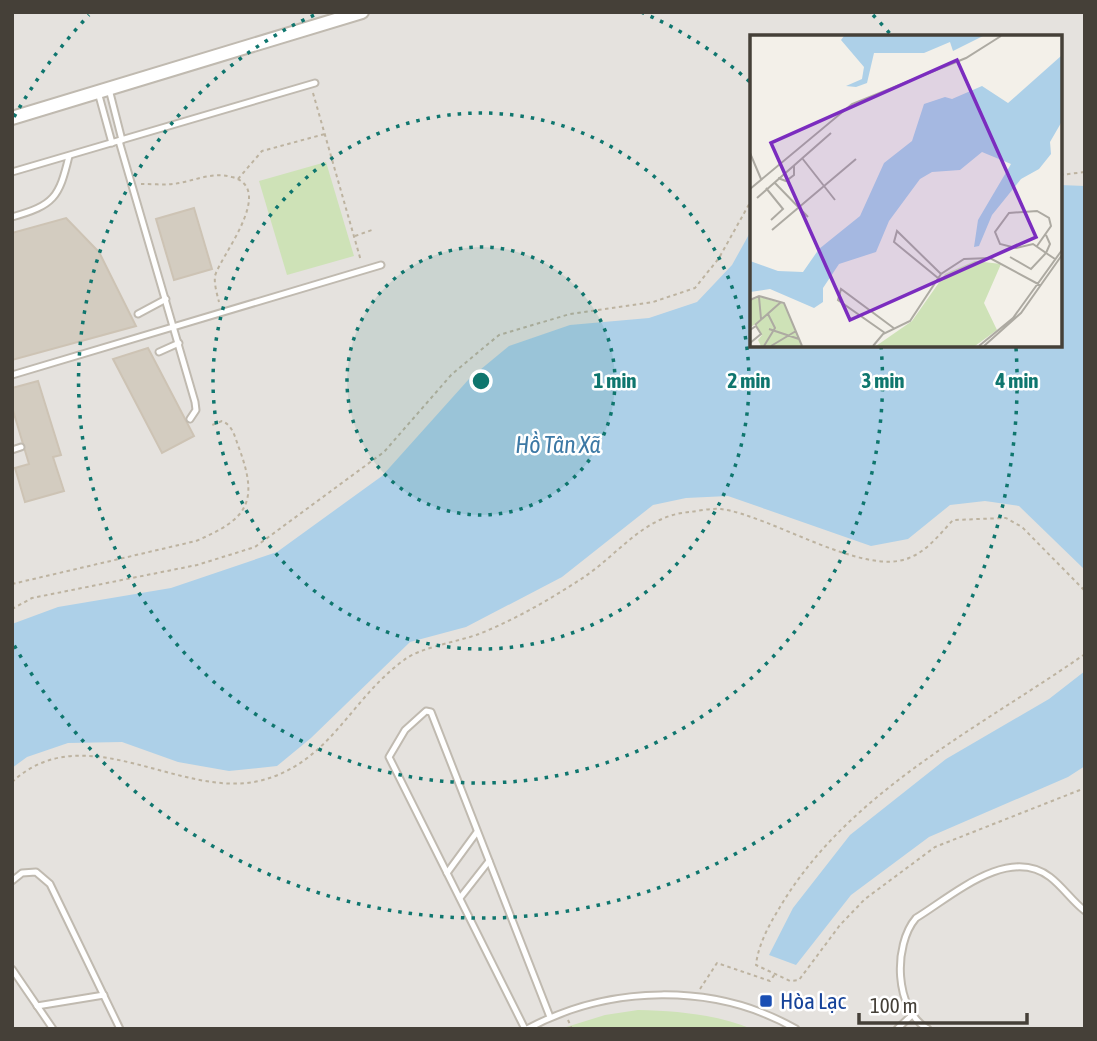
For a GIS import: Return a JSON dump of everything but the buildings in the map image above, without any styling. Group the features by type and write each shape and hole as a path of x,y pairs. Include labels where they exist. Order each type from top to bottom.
{"street":[{"path":"12,118 362,12"}],"lane":[{"path":"12,172 315,83"},
{"path":"103,91 118,141"},
{"path":"103,91 195,402 196,410 190,419"},
{"path":"12,217 43,208 51,201 63,180 69,156"},
{"path":"12,375 381,264"},
{"path":"138,314 166,299"},
{"path":"159,352 178,343"},
{"path":"12,450 21,447"},
{"path":"550,1017 431,712 426,711 405,730 389,757 526,1029 550,1017 637,994 696,996 774,1016 796,1029"},
{"path":"447,873 477,832"},
{"path":"460,898 489,860"},
{"path":"928,1029 911,1017 904,998 902,942 906,929 928,911 1000,867 1016,866 1049,876 1085,911"},
{"path":"12,881 22,873 36,872 43,875 120,1029"},
{"path":"12,969 52,1029"},
{"path":"37,1006 104,995"},
{"path":"897,1029 911,1017"}],"path":[{"path":"313,92 361,261"},
{"path":"238,180 262,151 325,134"},
{"path":"1062,175 1085,172"},
{"path":"139,184 173,184 219,176 238,180 247,195 247,209 240,233 215,276 219,302"},
{"path":"12,609 32,598 197,565 255,547 384,452 452,374 499,335 570,314 653,302 695,288 719,258 750,203"},
{"path":"354,236 372,230"},
{"path":"12,584 196,541 228,524 248,502 251,487 232,428 222,421 210,426"},
{"path":"12,782 28,767 57,758 85,756 230,784 259,781 293,768 325,746 372,689 405,658 481,633 531,609 596,570 638,533 671,513 718,509 738,513 811,538 858,559 879,562 908,559 929,546 953,520 1006,518 1022,527 1085,591"},
{"path":"1085,654 893,786 844,828 807,867 769,924 756,965 790,981 799,980 840,925 865,899 935,847 1085,788"},
{"path":"696,996 717,963 769,981 776,974"}],"shaded area":[{"path":"12,12 1085,12 1085,1029 12,1029"}],"green space":[{"path":"326,162 354,256 287,275 259,181"},
{"path":"638,1010 696,1014 752,1029 560,1029 605,1015"}],"water":[{"name":"Hồ Tân Xã","path":"1062,185 1085,186 1085,570 1019,506 985,501 950,505 908,539 871,546 728,496 686,498 653,505 562,577 466,627 410,642 311,738 277,766 229,771 178,762 122,742 68,743 27,757 12,768 12,624 58,607 171,588 277,552 382,476 469,379 509,346 570,325 649,318 697,302 732,265 750,233 750,346 1062,346"},
{"path":"1085,671 1085,766 1068,777 929,837 851,895 796,965 769,955 793,908 850,835 946,759 1049,699"}],"place":[{"name":"Hòa Lạc","path":"766,1001"}]}
